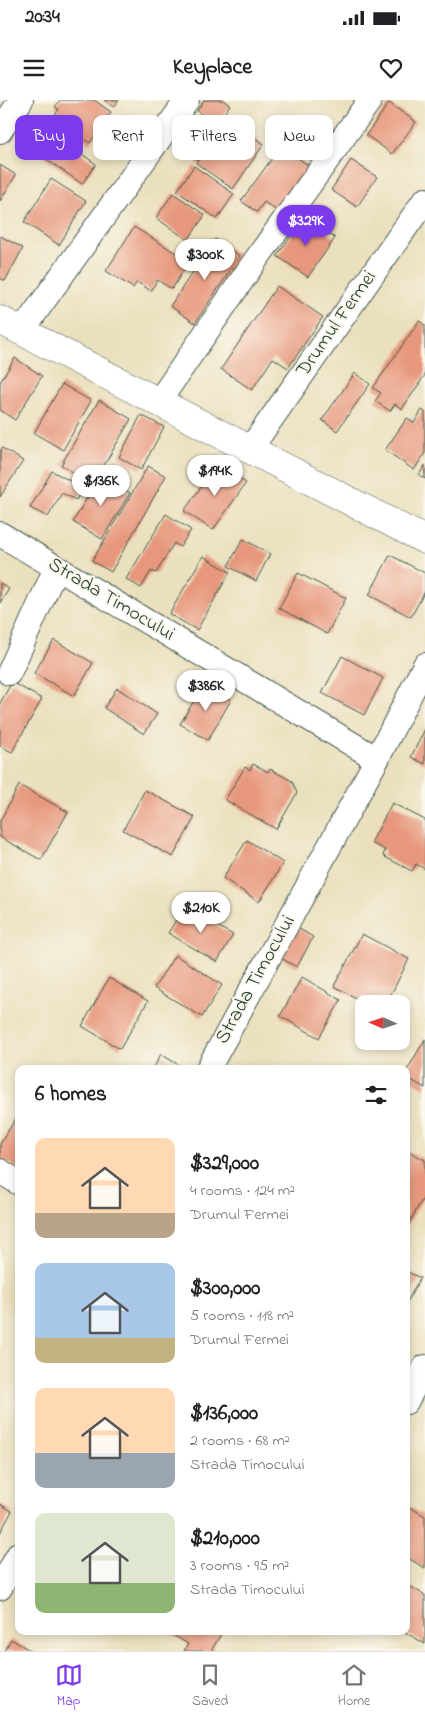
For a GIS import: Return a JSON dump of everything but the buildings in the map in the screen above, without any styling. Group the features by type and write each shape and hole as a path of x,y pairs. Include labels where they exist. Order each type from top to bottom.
{"street":[{"path":"0,132 21,100"},
{"path":"187,100 11,325 425,540"},
{"path":"159,402 255,261 370,100"},
{"name":"Drumul Fermei","path":"250,449 425,200"},
{"name":"Strada Timocului","path":"0,534 377,759"},
{"path":"9,673 56,568"},
{"name":"Strada Timocului","path":"210,1065 377,759 425,665"},
{"path":"0,1171 15,1180"},
{"path":"410,1395 425,1367"},
{"path":"0,1588 15,1561"}]}
